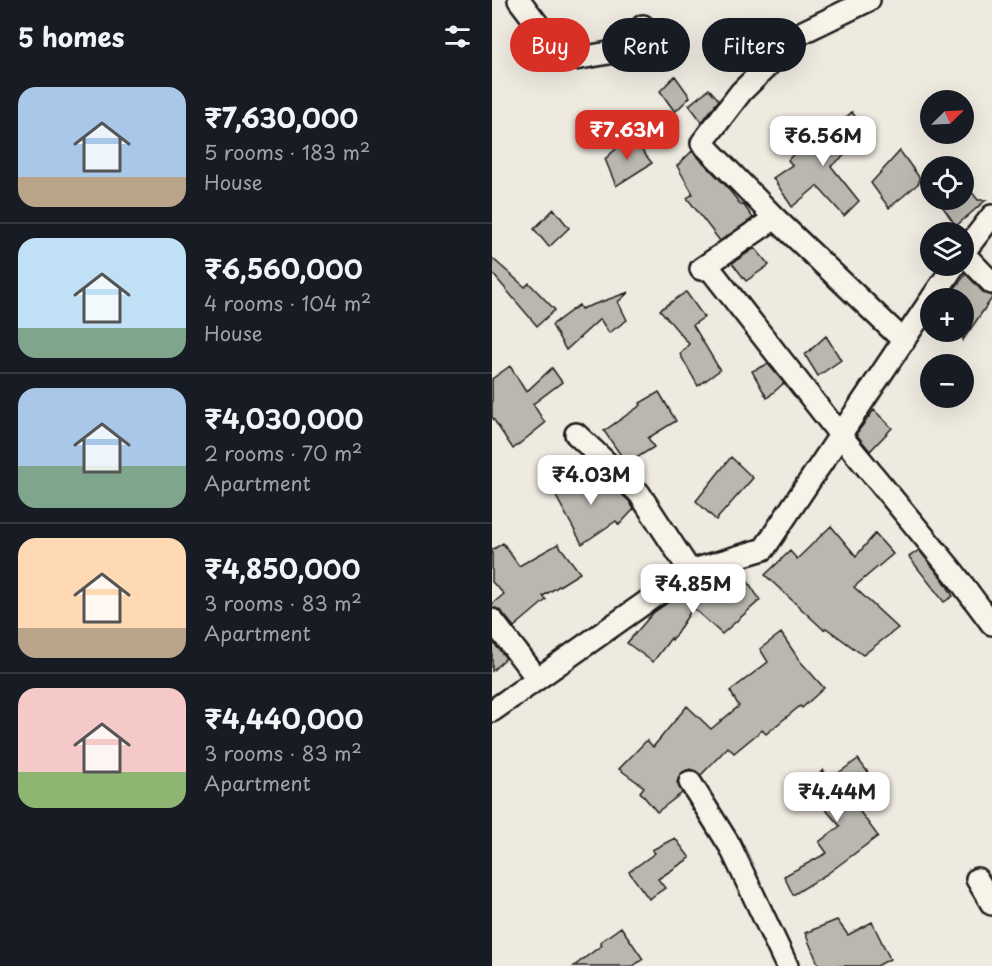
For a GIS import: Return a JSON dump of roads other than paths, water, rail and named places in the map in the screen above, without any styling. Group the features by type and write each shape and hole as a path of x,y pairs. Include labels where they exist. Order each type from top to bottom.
{"street":[{"path":"519,0 542,30 575,58 602,54"},
{"path":"869,0 801,33 741,92 702,143 774,218 904,341"},
{"path":"974,239 992,216"},
{"path":"774,218 704,267 989,614"},
{"path":"974,264 992,283"},
{"path":"492,711 690,571 764,549 920,317"},
{"path":"576,435 639,493 690,571"},
{"path":"492,620 537,678"},
{"path":"690,782 730,846 787,966"},
{"path":"977,879 992,904"}]}
